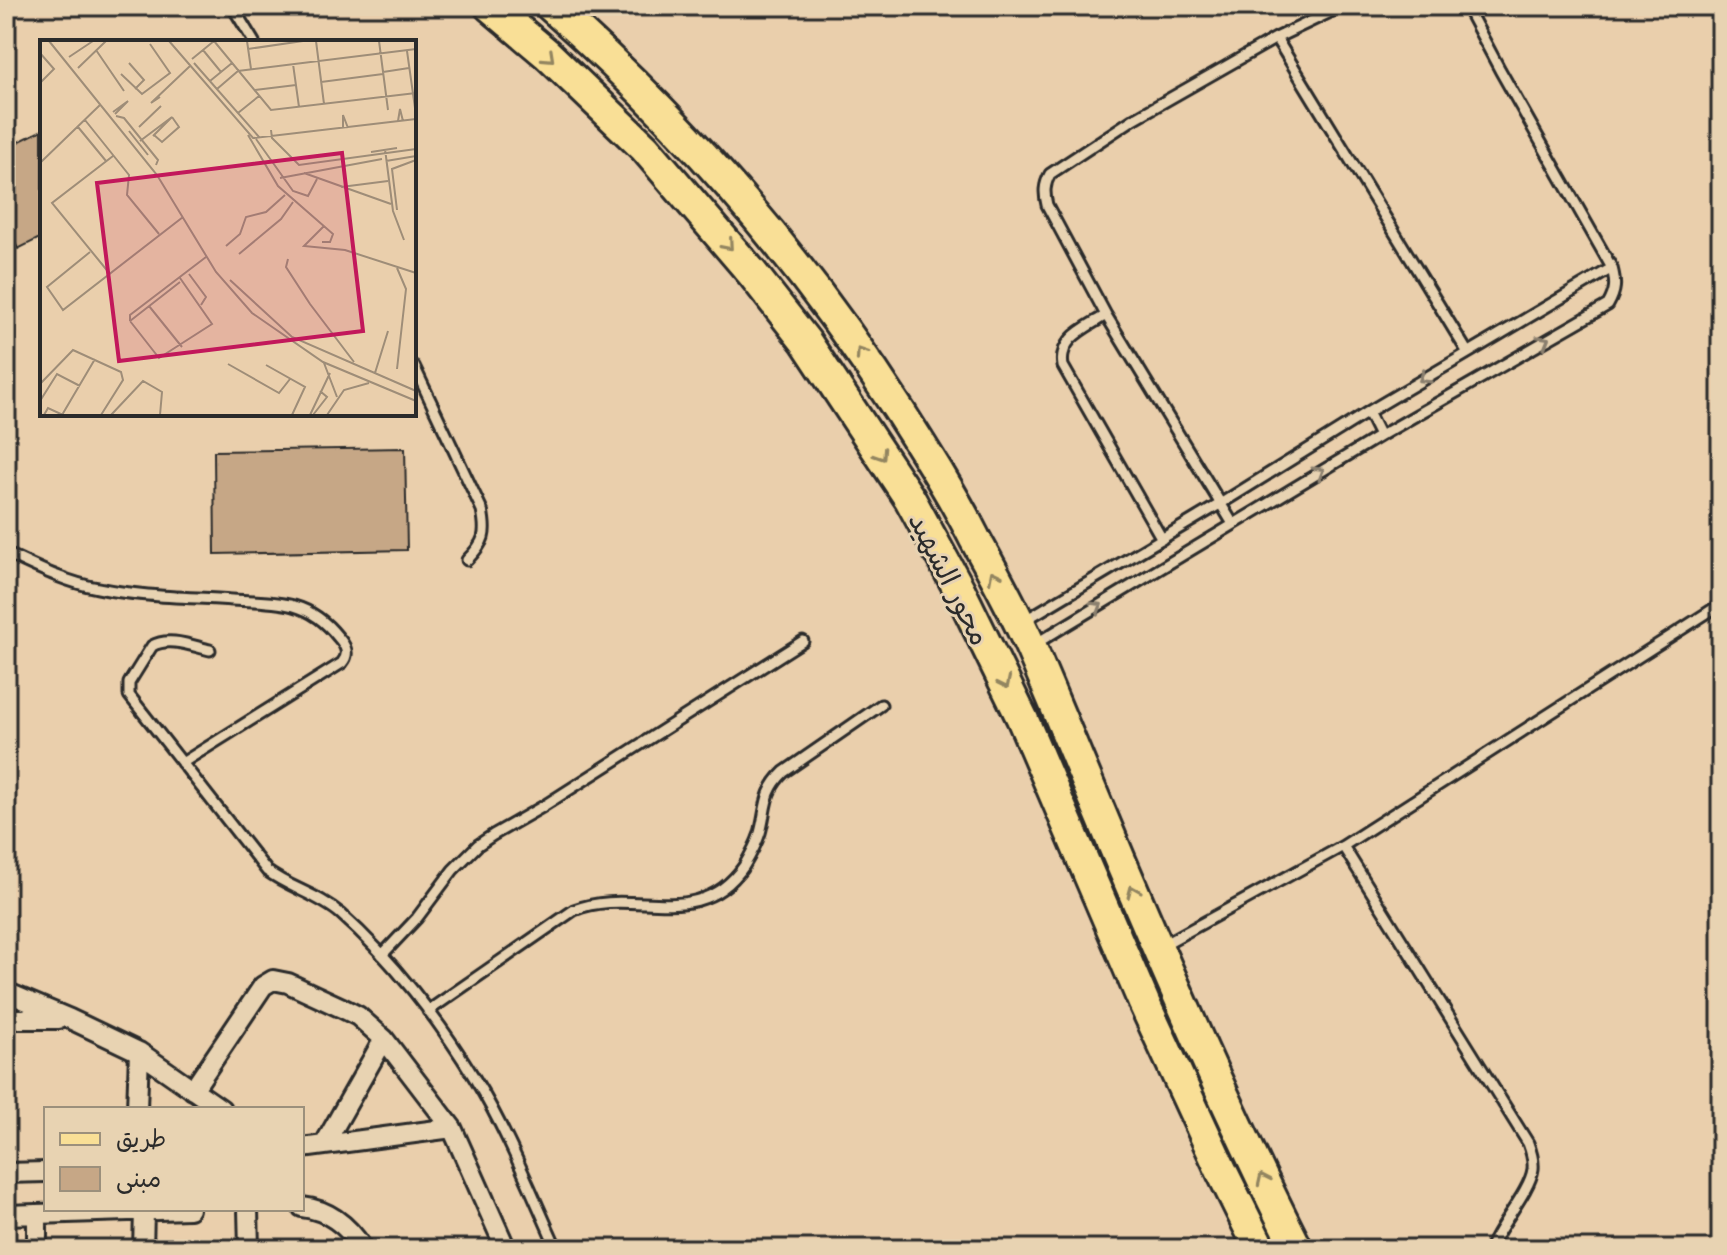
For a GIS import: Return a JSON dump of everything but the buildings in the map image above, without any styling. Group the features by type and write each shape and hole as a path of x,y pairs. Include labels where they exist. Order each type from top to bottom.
{"main road":[{"name":"محور الشهيد","path":"490,6 547,54 645,148 752,273 806,342 910,499 959,589 1022,718 1150,1016 1260,1249"},
{"name":"محور الشهيد","path":"551,6 700,152 759,218 860,350 919,442 974,535 1024,636 1157,948 1297,1249"}],"street":[{"path":"193,1090 263,986 273,980 288,983 358,1016 384,1039 452,1128 506,1249"},
{"path":"6,992 139,1052 218,1107"},
{"path":"6,1019 70,1019"},
{"path":"324,1145 384,1039"},
{"path":"137,1107 139,1052"},
{"path":"304,1148 452,1128"},
{"path":"6,1173 44,1172"},
{"path":"304,1208 326,1213 342,1223 363,1249"},
{"path":"6,1215 144,1211 143,1249"},
{"path":"248,1211 249,1249"},
{"path":"37,1214 37,1249"}],"lane":[{"path":"232,6 253,40"},
{"path":"1233,524 1106,315 1047,205 1045,184 1050,174 1132,120 1276,38 1343,6"},
{"path":"1024,636 1233,524 1608,305 1615,293 1612,268 1466,6"},
{"path":"1276,38 1468,353"},
{"path":"1024,636 1162,539 1368,412 1612,268"},
{"path":"1106,315 1073,336 1064,346 1063,366 1162,539"},
{"path":"416,370 482,510 485,528 481,546 467,560"},
{"path":"1368,412 1380,436"},
{"path":"6,553 58,577 95,588 133,594 295,606 315,615 343,642 347,651 345,661 182,763"},
{"path":"1157,948 1343,846 1720,607"},
{"path":"382,955 417,918 453,870 485,840 803,641"},
{"path":"210,650 159,642 152,646 129,683 129,695 267,871 339,912 382,955 428,1011 474,1078 491,1109 557,1249"},
{"path":"428,1011 585,905 609,901 680,904 695,902 718,892 736,876 753,850 768,795 777,780 881,705"},
{"path":"1343,846 1528,1143 1533,1156 1528,1183 1490,1249"}]}
